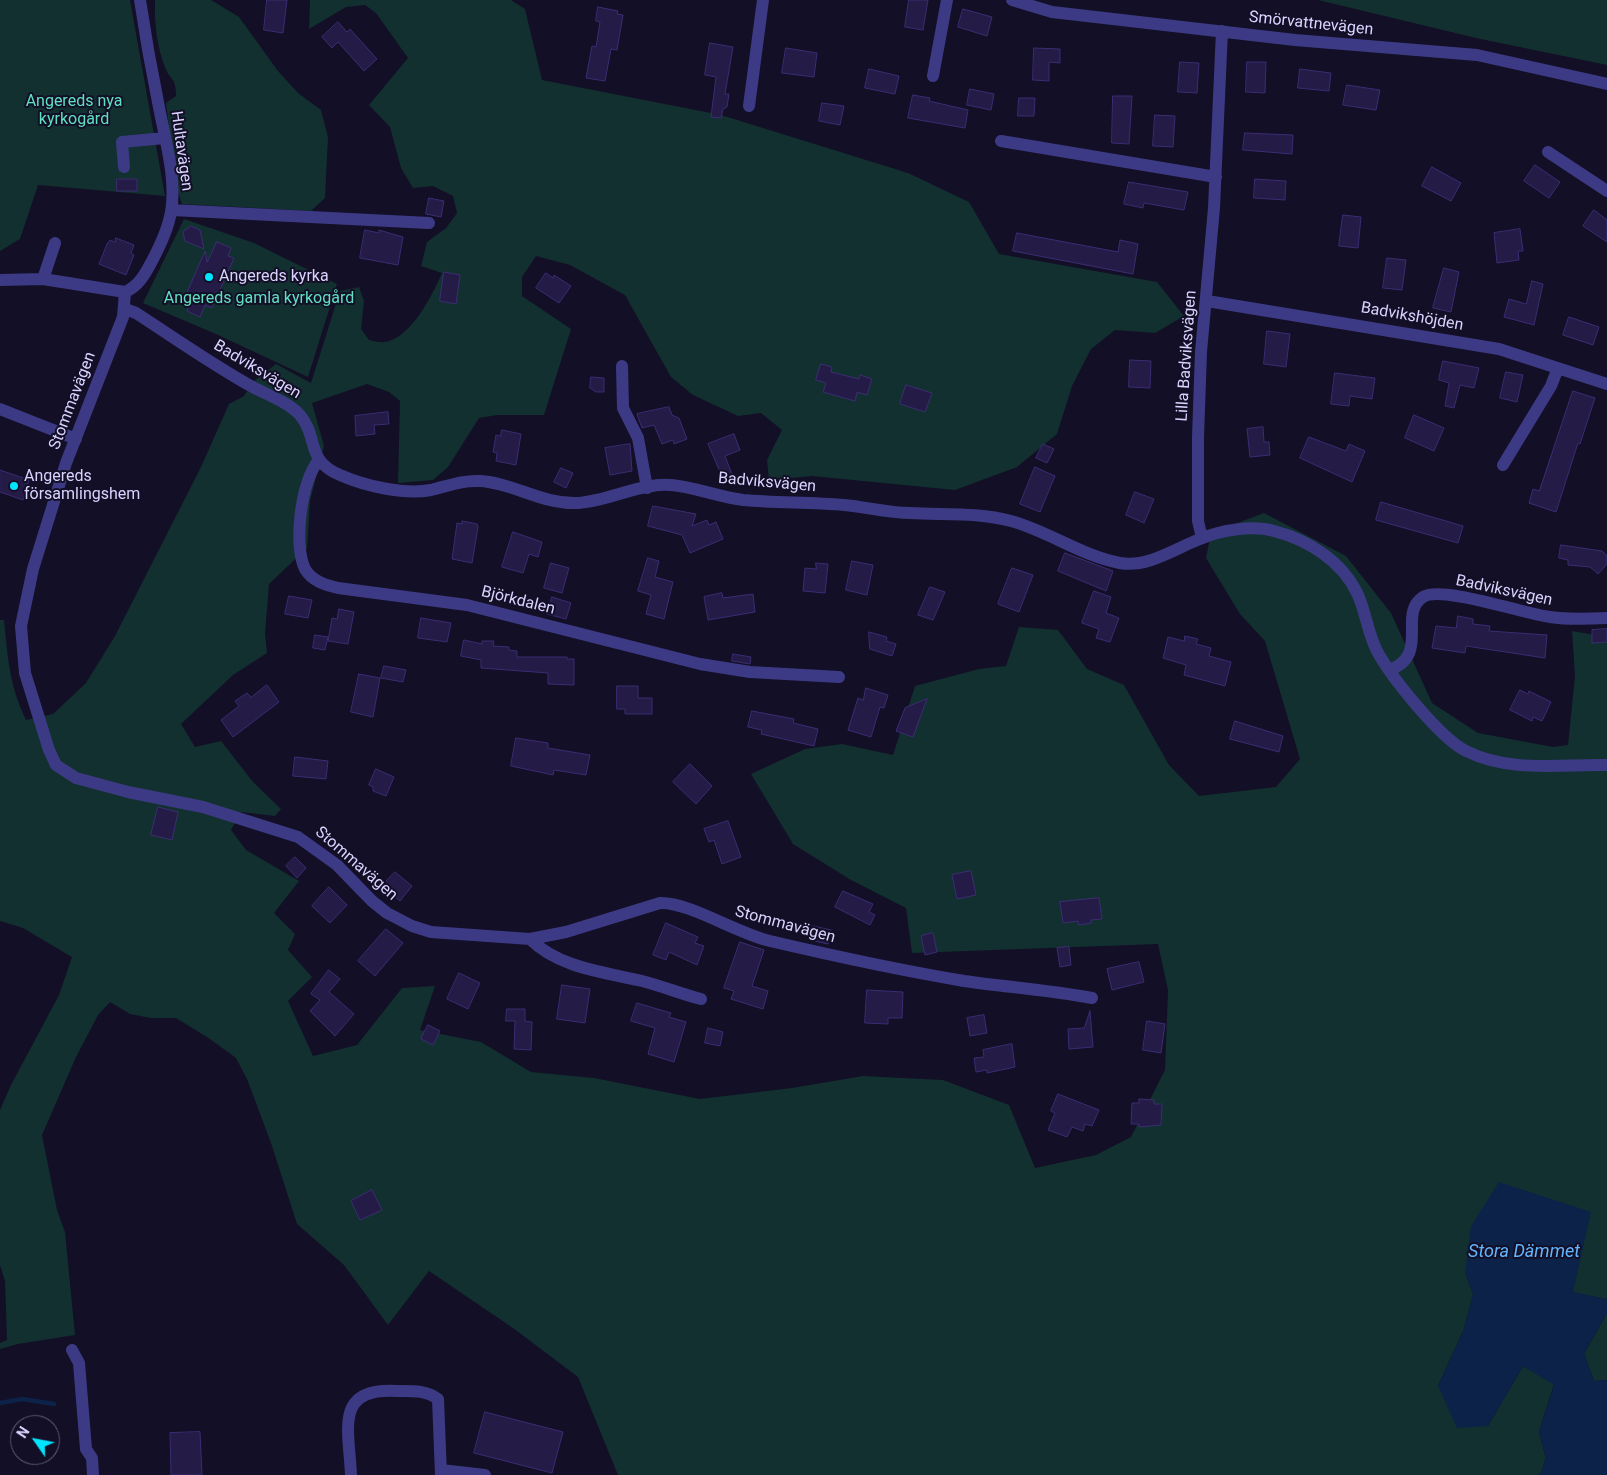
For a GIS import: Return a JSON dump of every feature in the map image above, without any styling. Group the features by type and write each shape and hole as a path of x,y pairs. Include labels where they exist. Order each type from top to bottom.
{"street":[{"name":"Hultavägen","path":"125,292 135,287 144,276 165,233 172,210 169,159 140,0"},
{"path":"749,106 763,0"},
{"path":"933,76 947,0"},
{"name":"Smörvattnevägen","path":"1012,0 1052,12 1382,48 1477,55 1607,84"},
{"name":"Lilla Badviksvägen","path":"1202,538 1198,521 1201,352 1207,301 1216,177 1222,31"},
{"path":"124,167 122,142 165,138"},
{"path":"1001,141 1216,177"},
{"path":"1548,152 1607,191"},
{"path":"172,210 429,223"},
{"path":"43,279 55,243"},
{"path":"0,280 43,279 125,292"},
{"name":"Stommavägen","path":"125,292 125,308 76,439 33,569 21,626 25,673 49,750 56,764 76,778 128,792 203,807 298,836 337,865 372,901 394,918 431,932 530,938 566,932 660,903 671,902 731,928 767,941 870,964 964,981 1092,998"},
{"name":"Badvikshöjden","path":"1207,301 1500,349 1607,384"},
{"name":"Badviksvägen","path":"125,308 136,313 246,384 292,409 304,421 319,460 327,469 344,477 372,485 404,490 430,490 460,482 482,481 499,484 536,497 565,503 583,502 661,484 741,499 844,505 898,513 989,516 1025,525 1108,560 1129,564 1156,558 1202,538 1226,532 1266,530 1292,537 1325,555 1352,583 1376,649 1389,670 1437,727 1456,745 1467,751 1508,763 1533,767 1607,765"},
{"path":"622,366 623,408 638,438 647,488"},
{"path":"1503,466 1551,386 1558,368"},
{"path":"0,409 76,439"},
{"name":"Björkdalen","path":"319,460 309,478 301,513 299,549 305,569 313,579 324,584 338,588 467,605 700,664 750,672 839,677"},
{"name":"Badviksvägen","path":"1389,670 1402,666 1409,656 1414,612 1420,599 1426,596 1450,595 1549,617 1578,620 1607,618"},
{"path":"530,938 541,950 556,958 606,974 644,982 701,999"},
{"path":"72,1350 79,1363 86,1449 92,1458 93,1475"},
{"path":"351,1475 349,1414 355,1402 364,1393 380,1390 429,1392 438,1399 440,1472 485,1475"}],"green space":[{"name":"Angereds nya kyrkogård","path":"0,0 130,0 165,196 38,185 20,239 0,251"},
{"path":"155,0 211,0 239,17 278,71 298,93 321,110 328,137 325,198 311,211 182,204 177,189 166,103 176,96 176,90 174,82 165,67 158,43"},
{"path":"310,0 511,0 525,9 542,80 721,115 908,173 969,202 999,254 1157,282 1184,316 1155,333 1115,330 1091,349 1072,386 1057,434 1017,467 955,490 812,476 769,480 767,460 782,430 761,413 738,416 693,395 671,377 625,295 570,265 536,256 522,277 522,296 571,329 544,415 497,415 479,418 448,467 433,480 398,483 400,401 389,392 367,384 312,403 324,446 310,501 307,548 269,584 265,634 267,653 233,675 181,724 195,747 221,741 253,782 281,809 275,816 241,812 231,830 246,850 299,881 274,913 295,934 288,950 312,977 288,1001 313,1056 357,1045 402,988 435,986 420,1030 481,1042 531,1072 594,1078 700,1099 792,1088 863,1076 943,1080 1009,1105 1035,1168 1096,1155 1131,1137 1165,1070 1168,990 1158,944 912,953 906,908 851,880 793,844 751,774 805,749 842,744 893,755 915,686 979,669 1006,666 1019,627 1058,630 1087,669 1124,685 1169,765 1199,796 1276,787 1300,759 1265,641 1240,614 1206,558 1211,533 1264,513 1346,556 1391,613 1432,703 1478,733 1553,747 1568,745 1575,676 1572,631 1607,637 1607,1299 1465,1273 1473,1294 1464,1329 1438,1386 1488,1426 1523,1366 1554,1384 1539,1432 1546,1458 1541,1473 1537,1475 618,1475 578,1377 513,1328 429,1271 388,1325 344,1265 297,1224 271,1143 247,1079 236,1058 176,1018 151,1018 130,1014 110,1002 98,1015 76,1057 42,1135 57,1210 65,1232 75,1335 18,1344 0,1349 0,1343 7,1340 5,1281 0,1265 0,1110 11,1085 59,995 72,957 23,928 0,921 0,620 4,620 8,659 13,683 26,720 53,714 86,683 115,636 201,467 229,404 244,396 254,381 276,364 311,383 340,291 359,287 364,301 361,329 369,340 384,342 394,339 403,333 427,304 442,273 421,266 427,242 446,228 457,213 453,196 433,186 413,188 401,168 390,127 369,105 408,58 376,13 365,5 346,7 309,29"},
{"path":"1318,0 1607,0 1607,65 1476,38"},
{"name":"Angereds gamla kyrkogård","path":"184,219 254,243 337,284 308,377 216,334 143,303"},
{"path":"1607,1313 1607,1380 1594,1381 1584,1354"}],"water":[{"name":"Stora Dämmet","path":"1499,1182 1591,1212 1573,1292 1607,1299 1607,1313 1584,1354 1594,1381 1607,1380 1607,1475 1537,1475 1541,1473 1546,1458 1539,1432 1554,1385 1523,1366 1488,1426 1457,1428 1438,1386 1464,1329 1473,1294 1465,1273 1471,1226"}],"building":[{"path":"267,0 287,0 283,33 264,30"},
{"path":"909,0 928,0 923,30 905,27"},
{"path":"598,7 618,11 617,14 623,15 617,50 611,49 605,81 586,78 592,46 596,47 600,22 596,21"},
{"path":"963,9 992,17 987,36 958,27"},
{"path":"338,22 347,32 350,29 377,59 364,71 338,42 332,48 322,37"},
{"path":"710,43 733,47 725,94 729,94 727,107 723,109 721,118 711,117 716,77 705,75"},
{"path":"786,48 817,53 814,77 782,73"},
{"path":"1034,48 1060,49 1060,63 1049,62 1049,81 1033,80"},
{"path":"1180,62 1199,63 1197,93 1178,92"},
{"path":"1247,62 1266,62 1265,93 1246,92"},
{"path":"869,69 899,76 895,94 865,88"},
{"path":"1300,69 1331,73 1329,91 1298,88"},
{"path":"1347,85 1380,90 1376,110 1343,105"},
{"path":"970,89 994,94 991,110 967,105"},
{"path":"913,95 930,98 929,101 968,110 965,128 908,118"},
{"path":"1113,96 1132,96 1129,144 1112,143"},
{"path":"1019,98 1035,98 1034,116 1018,116"},
{"path":"822,103 844,106 840,125 819,121"},
{"path":"1155,115 1175,116 1173,147 1153,146"},
{"path":"1245,133 1293,135 1292,154 1243,150"},
{"path":"1535,165 1560,182 1549,198 1524,181"},
{"path":"1432,167 1461,183 1451,201 1422,186"},
{"path":"117,179 137,179 137,191 117,191"},
{"path":"1255,179 1286,181 1285,200 1254,198"},
{"path":"1129,182 1188,192 1184,210 1144,203 1143,208 1124,204"},
{"path":"429,198 444,201 441,217 426,214"},
{"path":"1594,210 1607,220 1607,242 1583,226"},
{"path":"1343,215 1361,217 1358,248 1339,246"},
{"path":"191,226 200,230 204,249 185,241 183,232"},
{"path":"1520,229 1523,251 1518,251 1519,260 1497,263 1494,233"},
{"path":"365,230 379,233 379,230 403,237 398,265 360,258"},
{"path":"1017,233 1118,252 1120,240 1138,244 1133,274 1013,251"},
{"path":"116,238 134,245 131,253 134,255 126,275 99,264 107,244 110,240 115,242"},
{"name":"Angereds kyrka","path":"217,242 231,248 228,256 234,258 212,308 205,305 200,317 187,311 192,299 185,297 205,251 207,262"},
{"path":"1387,258 1406,260 1402,290 1383,288"},
{"path":"1444,268 1459,272 1451,312 1433,308"},
{"path":"444,272 460,275 456,304 440,301"},
{"path":"546,273 553,278 554,275 571,286 559,303 536,288"},
{"path":"1532,281 1543,284 1534,325 1504,317 1509,299 1526,304"},
{"path":"1569,317 1599,327 1593,345 1563,335"},
{"path":"1267,331 1290,334 1286,367 1264,364"},
{"path":"1130,360 1151,361 1150,388 1129,387"},
{"path":"1443,361 1479,368 1474,388 1460,385 1454,408 1445,406 1449,383 1439,380"},
{"path":"821,364 832,367 831,372 859,379 860,375 872,379 867,395 857,392 855,401 823,392 826,383 816,380"},
{"path":"1506,372 1523,375 1517,402 1500,398"},
{"path":"1335,373 1375,378 1372,399 1350,396 1349,406 1331,404"},
{"path":"591,377 604,378 604,392 596,392 590,388"},
{"path":"906,385 932,393 925,412 900,404"},
{"path":"1573,391 1595,398 1580,444 1578,443 1556,512 1529,503 1533,489 1539,491"},
{"path":"669,407 672,415 679,418 687,439 674,444 673,440 662,444 654,425 642,428 637,414"},
{"path":"388,412 389,424 374,425 375,434 356,436 355,416"},
{"path":"1414,415 1444,428 1434,451 1405,438"},
{"path":"1263,427 1264,442 1269,442 1270,455 1250,457 1247,429"},
{"path":"502,430 521,434 516,465 496,461 497,453 493,452 496,435 500,436"},
{"path":"734,434 740,450 725,456 733,477 724,481 708,444"},
{"path":"1309,437 1346,451 1349,444 1365,451 1352,482 1300,458"},
{"path":"630,444 632,471 610,475 605,448"},
{"path":"1043,444 1054,449 1047,463 1036,458"},
{"path":"1035,467 1055,476 1040,512 1020,504"},
{"path":"561,468 573,473 566,488 554,482"},
{"name":"Angereds församlingshem","path":"0,470 29,480 23,500 0,492"},
{"path":"1135,492 1154,499 1144,523 1126,515"},
{"path":"1381,502 1463,526 1458,543 1376,520"},
{"path":"653,506 696,514 692,526 707,520 709,525 716,522 723,539 690,553 682,535 648,526"},
{"path":"462,521 477,524 478,527 472,563 452,559 457,523 462,524"},
{"path":"513,532 542,542 538,557 529,554 523,573 502,567"},
{"path":"1561,545 1602,551 1607,556 1607,564 1598,574 1590,567 1568,565 1568,560 1559,558"},
{"path":"1065,553 1113,571 1106,591 1058,571"},
{"path":"648,558 659,561 655,577 673,582 664,619 646,614 651,595 638,591"},
{"path":"852,561 873,565 867,595 846,590"},
{"path":"551,563 569,568 562,593 544,588"},
{"path":"816,563 828,564 825,593 803,591 805,568 816,569"},
{"path":"1012,568 1033,575 1019,612 998,604"},
{"path":"930,587 945,592 933,620 918,615"},
{"path":"1094,591 1111,597 1106,613 1119,618 1110,642 1096,638 1099,629 1082,623"},
{"path":"722,593 723,598 753,594 755,612 708,620 704,597"},
{"path":"289,596 312,600 308,618 285,614"},
{"path":"552,597 571,603 566,619 547,614"},
{"path":"339,609 354,612 348,644 328,641 332,618 337,619"},
{"path":"1458,616 1473,619 1473,624 1490,626 1489,631 1547,635 1545,658 1466,646 1465,653 1432,648 1436,626 1456,628"},
{"path":"421,618 451,623 447,642 418,638"},
{"path":"1607,629 1607,642 1592,643 1592,630"},
{"path":"869,632 887,637 886,641 896,644 892,656 870,649"},
{"path":"315,635 328,637 325,650 313,648"},
{"path":"1185,636 1198,639 1196,644 1211,648 1209,656 1231,662 1225,686 1184,675 1186,665 1163,658 1168,637 1184,641"},
{"path":"464,640 482,644 482,641 494,641 493,646 509,647 509,650 517,651 517,657 567,657 567,659 574,659 574,685 548,684 548,673 481,668 481,660 461,656"},
{"path":"733,654 751,657 750,664 732,661"},
{"path":"384,666 406,670 403,682 381,678"},
{"path":"359,674 380,678 373,717 351,712"},
{"path":"267,685 279,702 233,737 221,720 239,706 235,701 247,693 251,697"},
{"path":"617,686 638,686 638,698 652,698 652,714 625,714 625,709 617,709"},
{"path":"866,688 888,695 884,708 880,707 871,737 848,730 858,698 863,700"},
{"path":"1520,690 1528,694 1529,691 1551,702 1542,721 1533,717 1532,721 1510,710"},
{"path":"927,699 913,737 896,731 905,708"},
{"path":"752,711 794,719 793,723 818,729 814,746 761,734 762,730 748,727"},
{"path":"1235,721 1283,736 1279,752 1230,739"},
{"path":"516,738 548,743 548,748 590,755 586,775 554,770 553,775 511,766"},
{"path":"295,757 328,761 326,779 293,776"},
{"path":"690,764 712,786 696,804 673,782"},
{"path":"376,769 394,777 386,796 373,791 373,787 369,785"},
{"path":"158,807 178,812 172,840 151,835"},
{"path":"728,821 741,857 722,864 714,840 709,842 704,829"},
{"path":"295,857 306,868 297,878 286,866"},
{"path":"971,871 976,895 957,899 952,875"},
{"path":"395,872 412,886 400,901 382,886"},
{"path":"329,887 347,905 330,923 312,906"},
{"path":"843,891 873,904 869,912 875,915 870,925 835,907"},
{"path":"1099,898 1102,919 1091,920 1091,923 1079,925 1078,921 1063,923 1060,902"},
{"path":"666,923 698,937 695,943 704,946 697,965 669,952 666,960 653,955"},
{"path":"813,926 831,930 828,944 810,940"},
{"path":"386,929 403,943 375,976 358,961"},
{"path":"933,933 937,952 925,955 921,936"},
{"path":"740,942 764,950 752,986 768,991 763,1009 731,999 734,991 724,988"},
{"path":"1069,947 1071,965 1060,967 1057,948"},
{"path":"1139,962 1144,982 1112,990 1107,969"},
{"path":"329,970 340,979 329,992 354,1014 335,1036 310,1011 320,1000 311,994"},
{"path":"459,973 480,983 468,1009 447,999"},
{"path":"562,985 590,989 585,1023 557,1019"},
{"path":"867,990 903,992 902,1018 888,1018 888,1024 865,1023"},
{"path":"637,1003 671,1013 669,1017 686,1022 674,1062 648,1054 655,1028 631,1021"},
{"path":"507,1009 525,1009 525,1021 532,1022 531,1050 514,1049 515,1021 506,1021"},
{"path":"1090,1011 1093,1047 1069,1049 1068,1029 1084,1028"},
{"path":"984,1015 987,1033 970,1036 967,1018"},
{"path":"1147,1021 1165,1024 1161,1053 1143,1050"},
{"path":"428,1025 440,1031 433,1045 421,1039"},
{"path":"708,1028 723,1032 720,1046 705,1043"},
{"path":"1012,1044 1015,1067 987,1073 987,1070 976,1072 974,1058 984,1057 983,1050"},
{"path":"1058,1094 1099,1110 1092,1126 1085,1124 1083,1131 1072,1127 1067,1137 1048,1130 1055,1113 1051,1111"},
{"path":"1139,1099 1154,1100 1154,1104 1162,1104 1161,1125 1139,1127 1139,1124 1131,1124 1132,1103 1139,1103"},
{"path":"372,1190 382,1210 360,1220 351,1201"},
{"path":"485,1412 563,1432 552,1473 474,1453"},
{"path":"200,1432 202,1475 171,1475 170,1433"}],"waterway":[{"path":"0,1403 22,1399 54,1404"}],"place":[{"name":"Angereds kyrka","path":"209,277"},
{"name":"Angereds församlingshem","path":"14,486"}]}
